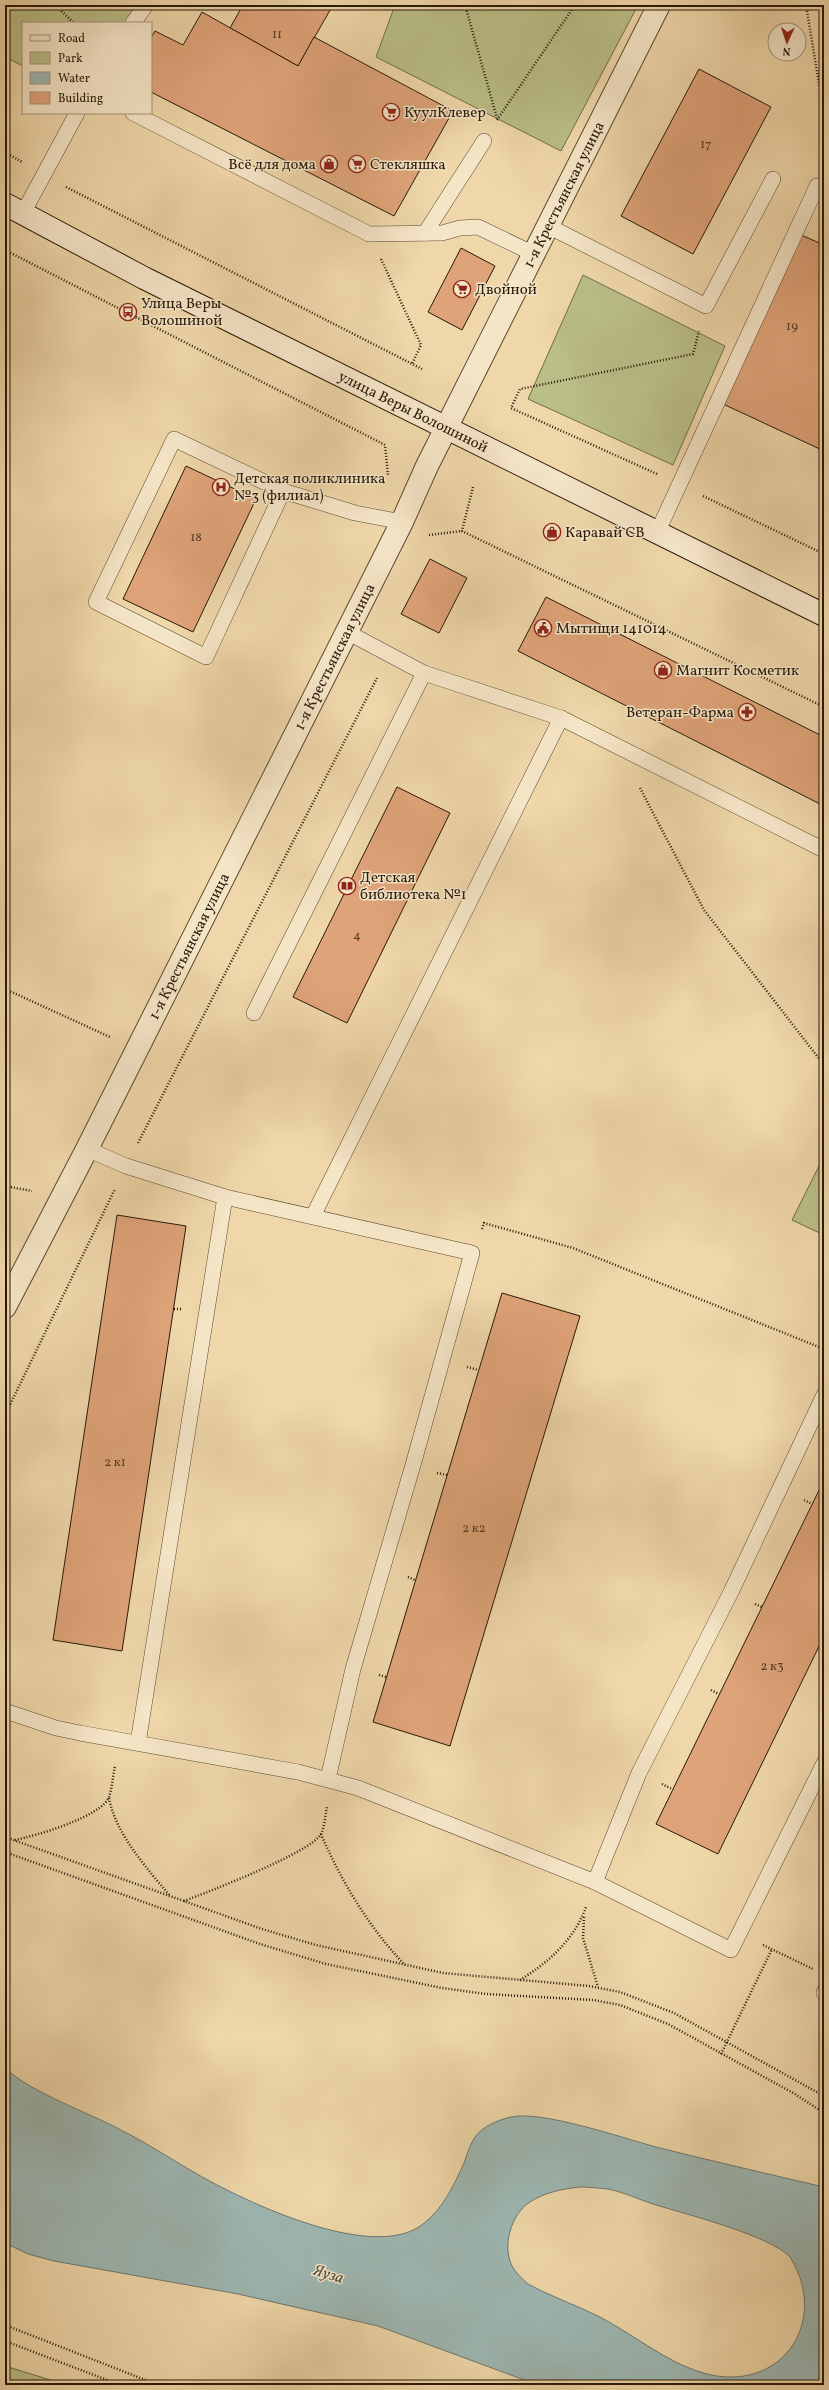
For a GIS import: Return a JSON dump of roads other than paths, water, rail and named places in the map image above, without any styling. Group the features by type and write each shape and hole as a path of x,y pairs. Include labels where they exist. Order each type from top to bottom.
{"street":[{"name":"1-я Крестьянская улица","path":"5,1307 87,1148 345,631 402,522 447,428 659,5"},
{"name":"улица Веры Волошиной","path":"14,210 144,278 824,615"}],"lane":[{"path":"134,22 146,5"},
{"path":"14,210 42,174 76,114"},
{"path":"135,114 370,234 442,233 460,228 478,227 534,254"},
{"path":"425,233 484,141"},
{"path":"548,226 706,306 773,179"},
{"path":"657,533 817,186 824,189"},
{"path":"283,491 206,657 96,602 174,439 283,491 355,513 402,522"},
{"path":"345,631 424,673 561,718 824,850"},
{"path":"254,1013 424,673"},
{"path":"313,1216 561,718"},
{"path":"87,1148 126,1166 225,1197 472,1253 413,1466 353,1669 330,1780"},
{"path":"138,1743 225,1197"},
{"path":"595,1882 639,1773 731,1592 824,1395"},
{"path":"5,1711 56,1728 330,1780 390,1798 595,1882 731,1950 824,1763"}],"water":[{"name":"Яуза","path":"5,2068 29,2085 59,2101 106,2122 215,2184 248,2200 298,2220 326,2229 354,2235 380,2237 404,2234 423,2224 442,2204 447,2196 478,2133 491,2124 511,2117 542,2117 582,2126 656,2147 824,2187 824,2385 538,2385 378,2326 238,2294 54,2261 28,2254 5,2243","holes":["580,2187 608,2189 705,2219 746,2233 764,2241 790,2257 801,2280 805,2304 802,2326 793,2345 779,2361 760,2372 737,2377 711,2375 682,2365 600,2317 528,2284 515,2271 509,2258 508,2240 513,2222 523,2207 530,2202 548,2193"]}],"place":[{"name":"КуулКлевер","path":"391,112"},
{"name":"Всё для дома","path":"329,164"},
{"name":"Стекляшка","path":"357,164"},
{"name":"Двойной","path":"462,289"},
{"name":"Улица Веры Волошиной","path":"128,312"},
{"name":"Детская поликлиника №3 (филиал)","path":"221,487"},
{"name":"Каравай СВ","path":"552,532"},
{"name":"Мытищи 141014","path":"543,628"},
{"name":"Магнит Косметик","path":"663,670"},
{"name":"Ветеран-Фарма","path":"747,712"},
{"name":"Детская библиотека №1","path":"347,886"}]}
